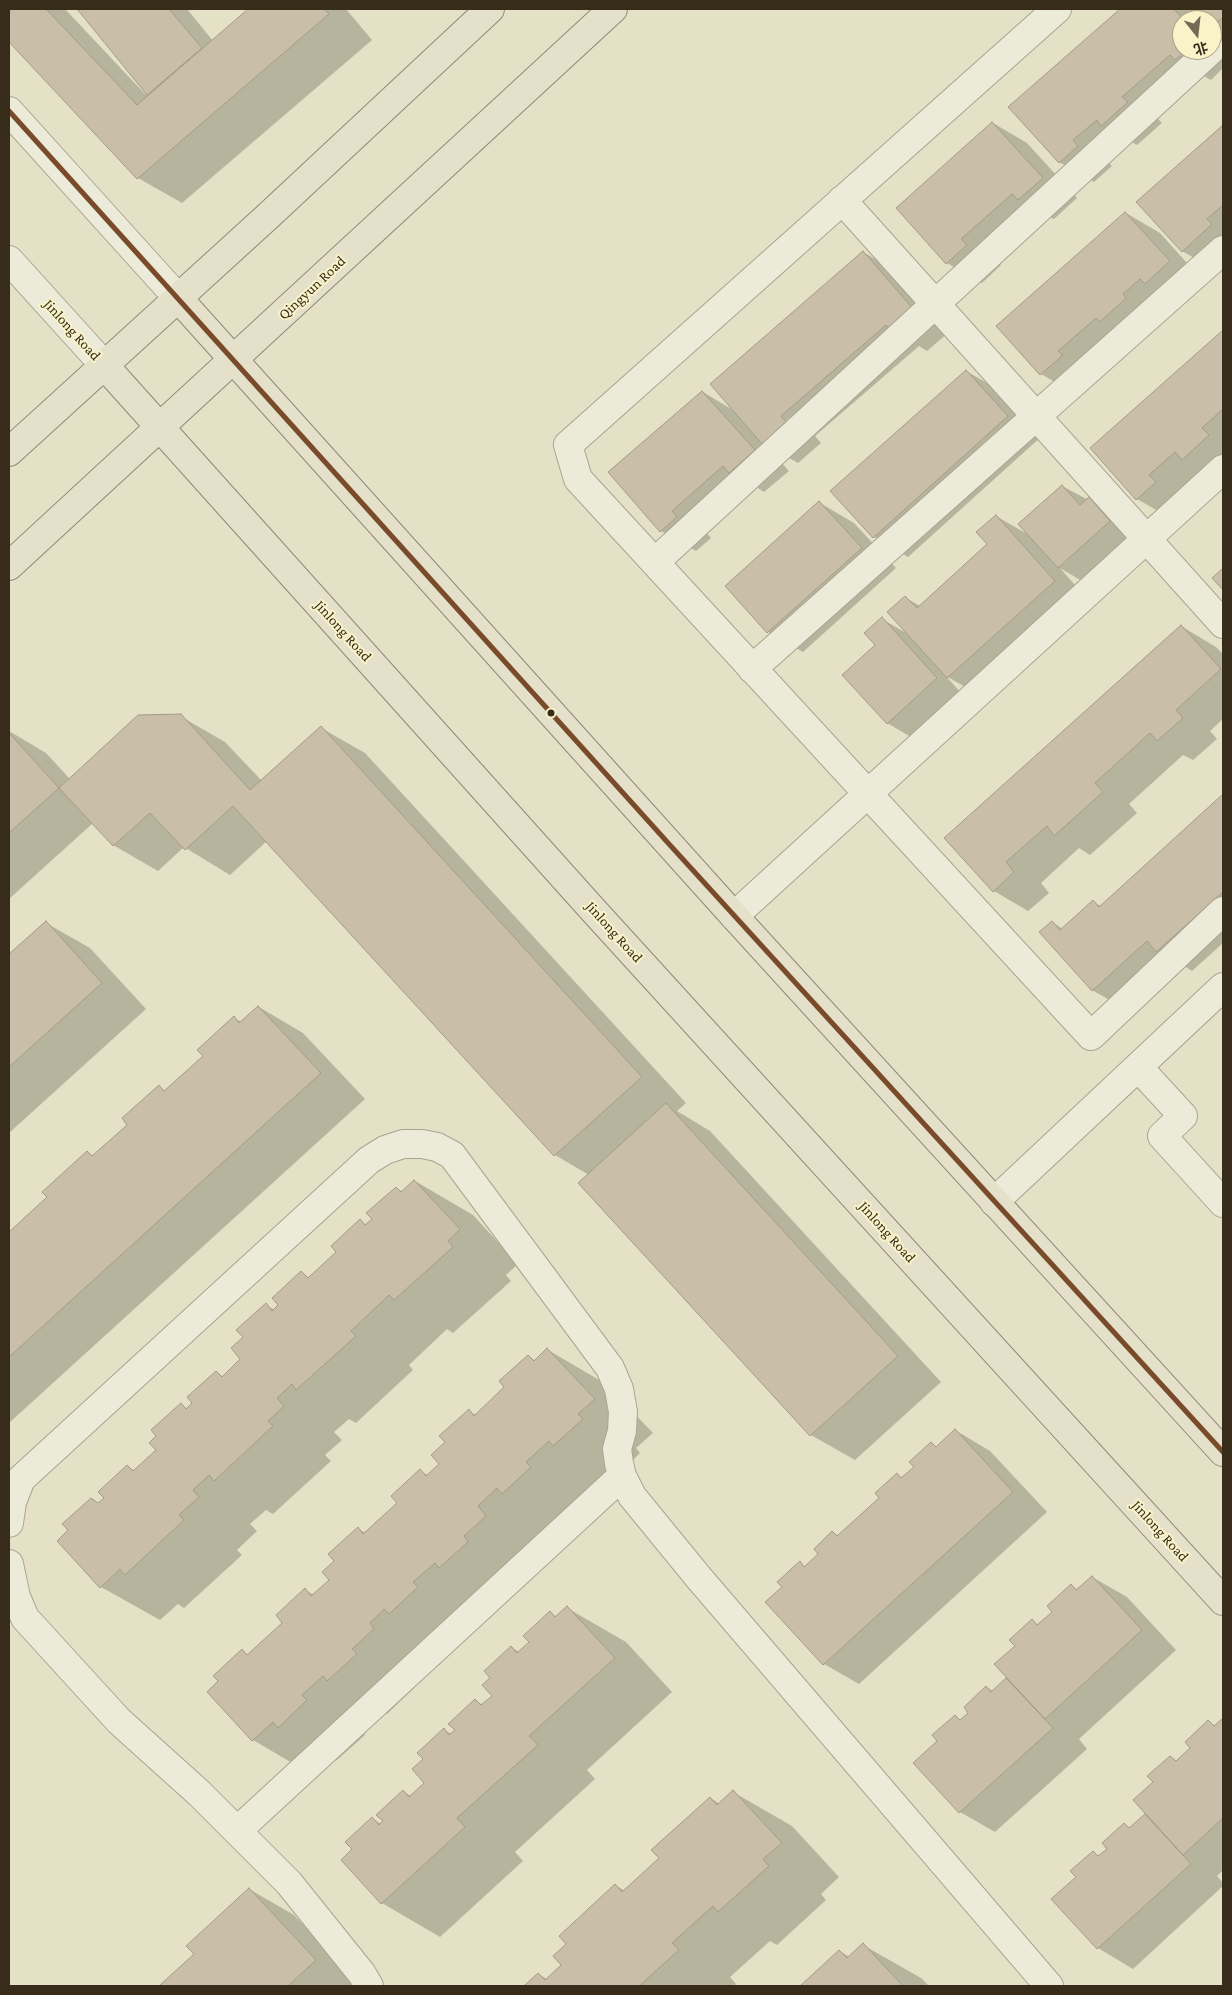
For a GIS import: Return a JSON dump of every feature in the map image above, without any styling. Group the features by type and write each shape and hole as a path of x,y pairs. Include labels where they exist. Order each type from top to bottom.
{"main road":[{"path":"9,452 490,9"},
{"name":"Qingyun Road","path":"9,566 234,361 613,9"},
{"path":"178,298 734,916 1223,1452"},
{"name":"Jinlong Road","path":"104,365 594,911 1223,1601"}],"street":[{"path":"1056,9 568,445 578,480 1090,1036 1223,911"},
{"path":"655,562 1201,60"},
{"path":"9,111 178,298"},
{"path":"842,200 1223,624"},
{"path":"752,669 1223,250"},
{"name":"Jinlong Road","path":"9,260 104,365"},
{"path":"734,916 1223,469"},
{"path":"994,1202 1223,987"},
{"path":"1138,1067 1183,1116 1162,1136 1223,1203"},
{"path":"9,1523 12,1502 21,1479 369,1160 385,1150 403,1144 422,1144 437,1147 452,1155 610,1368 619,1389 623,1412 622,1431 617,1450 622,1476 632,1496 699,1578 1049,1986"},
{"path":"238,1831 622,1476"},
{"path":"9,1564 16,1597 25,1618 119,1721 199,1793 289,1883 362,1974 369,1986"}],"building":[{"path":"9,9 46,9 137,105 248,9 324,9 329,14 137,179 9,42"},
{"path":"77,9 169,9 202,48 147,95"},
{"path":"1120,9 1175,10 1172,10 1172,57 1170,55 1122,97 1128,102 1101,126 1097,120 1073,140 1078,146 1059,163 1008,107"},
{"path":"1223,9 1223,17 1222,10 1191,10"},
{"path":"992,122 1043,178 1018,200 1012,194 961,239 967,245 946,264 896,208"},
{"path":"1223,125 1223,205 1207,219 1212,224 1182,252 1136,202"},
{"path":"1125,212 1170,261 1145,284 1140,279 1123,294 1126,298 1100,322 1096,318 1058,351 1063,355 1040,375 996,326"},
{"path":"863,251 915,311 892,332 886,325 781,416 787,423 762,444 710,384"},
{"path":"1223,330 1223,409 1202,428 1209,435 1182,460 1175,452 1149,475 1156,482 1136,500 1090,448"},
{"path":"966,370 1008,416 873,538 830,491"},
{"path":"702,391 755,450 729,473 723,466 672,511 677,517 660,532 608,472"},
{"path":"1062,485 1080,505 1089,497 1110,521 1058,568 1018,524"},
{"path":"819,501 862,548 767,633 725,586"},
{"path":"996,515 1055,581 947,678 887,612 905,596 917,608 987,544 976,532"},
{"path":"1223,568 1223,590 1212,578"},
{"path":"882,617 937,678 887,724 842,675 875,645 864,633"},
{"path":"1181,625 1221,669 1176,710 1183,718 1157,741 1150,733 1095,783 1103,792 1054,836 1047,826 1006,862 1014,872 993,892 944,838"},
{"path":"181,714 250,790 321,726 642,1077 554,1156 233,806 185,850 150,813 113,846 59,788 138,715"},
{"path":"9,733 59,788 9,833"},
{"path":"1223,794 1223,892 1156,952 1147,941 1092,991 1039,932 1052,921 1060,930 1093,900 1099,907"},
{"path":"46,921 102,983 9,1067 9,954"},
{"path":"258,1006 321,1073 9,1357 9,1232 47,1197 42,1192 87,1151 92,1156 127,1125 122,1118 159,1085 164,1091 203,1056 197,1050 234,1016 239,1023"},
{"path":"666,1103 898,1356 810,1436 578,1183"},
{"path":"414,1180 460,1229 448,1241 453,1247 394,1300 389,1295 351,1331 356,1336 296,1390 292,1384 277,1398 284,1406 268,1421 273,1426 214,1481 209,1475 193,1490 199,1497 179,1515 184,1520 125,1575 120,1569 100,1588 57,1541 68,1530 62,1524 91,1498 98,1503 104,1498 98,1492 127,1465 133,1471 156,1450 149,1443 156,1436 151,1430 181,1403 186,1409 192,1403 187,1397 216,1371 222,1377 240,1359 231,1348 243,1337 236,1330 266,1303 272,1311 278,1305 272,1298 301,1271 308,1278 336,1252 331,1246 360,1219 365,1225 372,1219 366,1213 396,1187 401,1192"},
{"path":"547,1348 595,1399 578,1414 583,1419 553,1446 549,1441 526,1462 531,1467 502,1494 497,1488 478,1506 486,1516 464,1536 468,1542 439,1568 435,1563 413,1582 418,1587 389,1614 384,1609 370,1623 374,1629 352,1649 357,1654 327,1681 323,1676 302,1695 307,1700 278,1728 273,1722 252,1741 207,1692 218,1681 213,1676 242,1649 247,1655 282,1623 276,1615 305,1588 311,1596 329,1580 322,1572 334,1561 328,1554 358,1527 363,1534 397,1503 391,1496 420,1469 426,1476 439,1464 431,1455 445,1442 439,1436 469,1409 474,1416 504,1387 499,1381 528,1355 534,1361"},
{"path":"955,1429 1013,1492 823,1665 765,1602 782,1587 777,1582 800,1561 804,1567 818,1554 814,1549 832,1531 837,1536 879,1498 875,1493 897,1473 901,1478 914,1467 909,1462 931,1442 936,1447"},
{"path":"1092,1576 1142,1630 1045,1719 994,1664 1015,1646 1009,1640 1032,1619 1037,1625 1052,1612 1047,1606 1071,1584 1076,1590"},
{"path":"567,1606 615,1658 529,1736 538,1745 457,1818 465,1827 381,1904 341,1860 352,1849 345,1842 372,1817 379,1825 383,1821 376,1815 403,1790 409,1797 424,1783 412,1769 423,1759 417,1753 444,1728 449,1735 455,1730 448,1724 475,1699 481,1705 492,1696 482,1685 490,1678 484,1671 511,1646 517,1653 529,1642 523,1636 550,1611 555,1617"},
{"path":"1006,1678 1053,1728 959,1813 913,1763 937,1741 932,1735 955,1715 960,1720 968,1713 964,1707 986,1686 991,1692"},
{"path":"1223,1718 1223,1818 1183,1855 1133,1800 1153,1782 1147,1776 1170,1756 1176,1761 1190,1748 1185,1742 1208,1720 1214,1726"},
{"path":"733,1790 782,1843 763,1859 769,1866 718,1912 713,1906 672,1943 679,1950 639,1986 524,1986 538,1973 545,1980 561,1965 553,1956 566,1944 559,1936 615,1884 622,1892 659,1858 651,1850 710,1797 717,1805"},
{"path":"1145,1814 1191,1864 1097,1949 1051,1899 1076,1877 1070,1871 1093,1851 1098,1856 1107,1849 1102,1843 1124,1823 1129,1828"},
{"path":"249,1888 316,1960 288,1986 159,1986 194,1954 186,1946"},
{"path":"863,1943 903,1986 800,1986 839,1950 847,1958"}],"transit line":[{"path":"9,111 669,844 1223,1452"}]}
